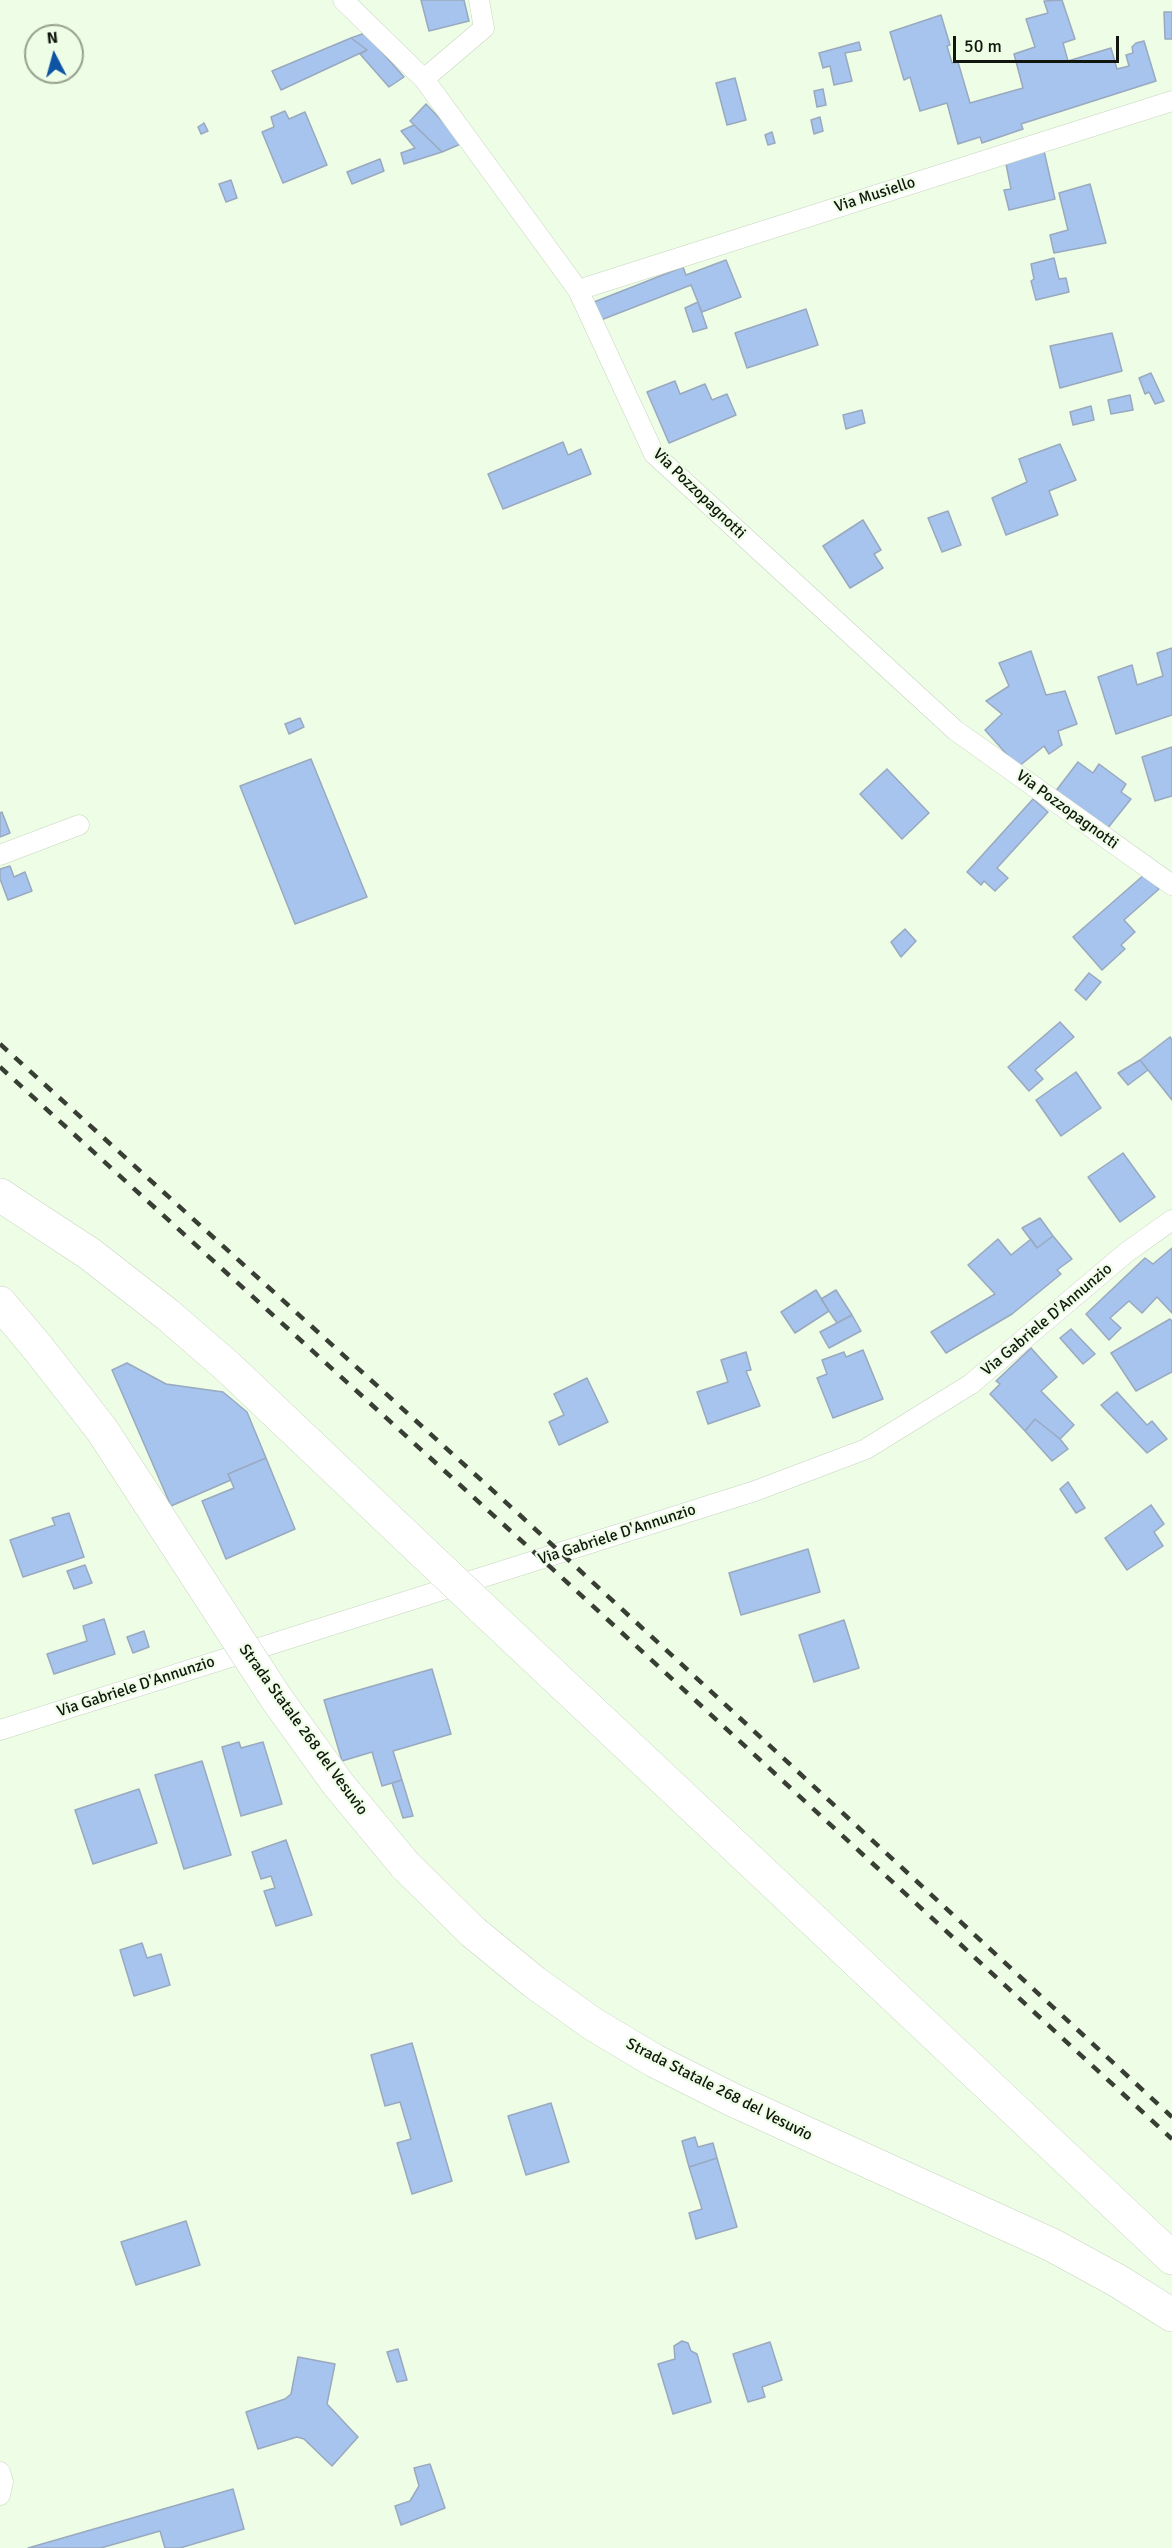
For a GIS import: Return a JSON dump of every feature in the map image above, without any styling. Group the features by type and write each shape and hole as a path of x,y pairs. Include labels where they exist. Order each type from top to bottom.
{"highway":[{"path":"0,1195 90,1254 168,1315 227,1366 1172,2258"},
{"name":"Strada Statale 268 del Vesuvio","path":"0,1303 102,1430 276,1698 338,1784 405,1865 473,1932 534,1982 593,2024 655,2061 733,2100 1052,2245 1118,2281 1172,2316"}],"street":[{"name":"Via Pozzopagnotti","path":"343,0 424,79 578,290 654,454 955,730 1172,885"},
{"path":"424,79 484,27 479,0"},
{"name":"Via Musiello","path":"578,290 1172,101"},
{"path":"0,855 79,825"},
{"name":"Via Gabriele D'Annunzio","path":"0,1730 755,1491 866,1449 971,1384 1127,1252 1172,1220"},
{"path":"0,2472 3,2482 0,2495"}],"building":[{"path":"421,0 464,0 469,21 429,31"},
{"path":"1062,0 1075,39 1063,43 1068,61 1111,48 1117,69 1129,66 1126,55 1133,53 1132,47 1136,43 1144,41 1156,81 1021,124 1023,129 982,143 980,137 958,144 947,103 920,111 910,77 904,80 890,32 941,15 950,45 947,46 952,63 958,62 970,103 1023,88 1014,54 1035,47 1026,19 1048,13 1044,1"},
{"path":"1164,12 1172,12 1172,39 1165,39"},
{"path":"365,33 404,77 389,87 360,54 367,50 351,38"},
{"path":"351,38 367,50 281,90 272,71"},
{"path":"859,42 861,50 845,53 852,81 834,85 830,66 823,68 819,53"},
{"path":"735,78 746,120 727,125 716,83"},
{"path":"823,89 826,105 817,107 814,91"},
{"path":"426,104 463,143 442,152 410,121"},
{"path":"285,111 289,119 305,112 327,165 283,183 262,132 274,127 271,117"},
{"path":"820,117 823,131 814,134 811,120"},
{"path":"204,123 208,131 201,134 198,127"},
{"path":"414,125 442,152 404,164 401,153 415,148 401,131"},
{"path":"772,132 775,143 768,145 765,135"},
{"path":"1042,142 1055,199 1009,210 1004,190 1011,189 1004,154"},
{"path":"380,159 384,171 352,184 347,172"},
{"path":"231,180 237,198 226,202 219,184"},
{"path":"1090,184 1106,243 1054,253 1050,235 1068,230 1059,193"},
{"path":"1054,258 1059,279 1066,278 1069,292 1036,300 1031,281 1034,279 1031,264"},
{"path":"726,260 741,297 702,312 691,285 601,320 594,302 683,267 686,275"},
{"path":"698,302 707,328 693,332 685,308"},
{"path":"806,309 818,345 747,368 735,333"},
{"path":"1112,333 1122,371 1060,388 1050,346"},
{"path":"1151,373 1164,401 1155,404 1149,392 1145,394 1139,378"},
{"path":"675,381 680,394 705,384 712,400 727,394 736,415 669,443 647,392"},
{"path":"1130,395 1133,410 1111,414 1108,400"},
{"path":"1091,406 1094,420 1073,425 1070,412"},
{"path":"862,410 865,423 846,429 843,415"},
{"path":"563,442 568,455 581,449 591,474 503,509 488,474"},
{"path":"1060,444 1076,480 1049,491 1058,515 1006,535 992,498 1027,482 1019,459"},
{"path":"948,511 961,545 942,552 928,518"},
{"path":"863,520 881,550 874,554 883,568 850,588 823,546"},
{"path":"1172,648 1172,715 1116,734 1098,677 1132,665 1137,685 1163,676 1157,653"},
{"path":"1031,651 1046,695 1065,691 1077,724 1058,731 1062,745 1049,754 1044,746 1018,767 985,730 1002,714 986,701 1009,686 999,663"},
{"path":"300,718 304,727 289,734 285,724"},
{"path":"1172,747 1172,796 1155,801 1142,757"},
{"path":"311,759 367,897 295,924 240,786"},
{"path":"1078,762 1093,773 1099,764 1126,784 1121,792 1131,799 1107,829 1055,792"},
{"path":"887,769 929,813 902,839 860,794"},
{"path":"1033,799 1048,812 997,868 1008,878 995,891 984,881 981,885 967,872"},
{"path":"2,812 10,833 0,837 0,813"},
{"path":"10,866 14,877 25,872 32,891 8,900 0,879 0,869"},
{"path":"1145,874 1159,889 1124,920 1135,932 1121,945 1125,949 1102,970 1073,937"},
{"path":"905,929 916,941 901,957 891,942"},
{"path":"1089,973 1101,982 1086,1000 1075,990"},
{"path":"1060,1022 1074,1037 1035,1070 1043,1079 1029,1091 1008,1067"},
{"path":"1170,1037 1172,1040 1172,1100 1140,1060"},
{"path":"1140,1060 1148,1070 1128,1085 1118,1073"},
{"path":"1076,1072 1101,1108 1061,1136 1036,1100"},
{"path":"1123,1153 1155,1197 1120,1222 1088,1177"},
{"path":"1040,1218 1053,1236 1037,1248 1022,1228"},
{"path":"1053,1236 1072,1259 1057,1270 1061,1274 1012,1314 946,1353 931,1332 995,1294 968,1265 998,1239 1011,1255 1031,1239 1037,1248"},
{"path":"1172,1248 1172,1313 1157,1297 1142,1313 1129,1301 1110,1318 1121,1328 1109,1340 1086,1314 1145,1258 1153,1264"},
{"path":"816,1290 829,1311 795,1333 781,1312"},
{"path":"836,1290 852,1315 837,1323 821,1299"},
{"path":"852,1315 861,1331 829,1348 820,1332"},
{"path":"1170,1319 1172,1321 1172,1372 1136,1391 1111,1353"},
{"path":"1071,1329 1095,1354 1083,1364 1060,1338"},
{"path":"1031,1348 1057,1377 1041,1391 1074,1425 1060,1439 1035,1419 1025,1431 990,1394 1000,1384 996,1381"},
{"path":"863,1350 883,1399 833,1418 817,1378 827,1374 822,1360 844,1352 846,1357"},
{"path":"746,1352 751,1370 746,1371 760,1406 708,1424 697,1392 728,1382 721,1360"},
{"path":"127,1363 166,1384 223,1392 247,1412 266,1458 228,1474 231,1480 171,1506 112,1370"},
{"path":"587,1378 608,1422 559,1445 549,1422 564,1415 554,1394"},
{"path":"1117,1392 1147,1425 1152,1421 1167,1439 1147,1453 1101,1405"},
{"path":"1035,1419 1060,1439 1068,1449 1052,1461 1025,1431"},
{"path":"266,1458 295,1529 226,1559 202,1501 234,1488 228,1474"},
{"path":"1068,1482 1085,1508 1076,1513 1060,1489"},
{"path":"1151,1505 1164,1524 1154,1532 1163,1546 1127,1570 1105,1538"},
{"path":"69,1513 84,1557 23,1577 10,1540 55,1525 52,1518"},
{"path":"808,1549 820,1592 741,1615 729,1573"},
{"path":"85,1565 92,1583 74,1589 67,1571"},
{"path":"104,1619 115,1654 54,1674 47,1654 87,1641 83,1626"},
{"path":"844,1620 859,1668 814,1682 799,1635"},
{"path":"144,1631 149,1647 133,1653 127,1637"},
{"path":"432,1669 451,1734 393,1751 402,1780 382,1786 372,1752 342,1761 324,1700"},
{"path":"239,1742 241,1748 263,1742 282,1804 241,1816 222,1747"},
{"path":"202,1761 231,1855 184,1869 155,1775"},
{"path":"402,1780 413,1816 403,1818 392,1783"},
{"path":"139,1789 157,1843 93,1864 75,1810"},
{"path":"286,1840 312,1915 276,1926 264,1891 275,1888 271,1876 261,1879 252,1852"},
{"path":"142,1943 147,1958 161,1954 170,1985 134,1996 120,1950"},
{"path":"412,2043 452,2181 412,2194 397,2143 411,2139 400,2102 385,2106 371,2055"},
{"path":"551,2103 569,2162 526,2175 508,2116"},
{"path":"695,2137 698,2147 713,2143 717,2158 689,2167 682,2141"},
{"path":"717,2158 737,2227 696,2239 689,2213 702,2209 689,2167"},
{"path":"186,2221 200,2265 136,2285 121,2242"},
{"path":"682,2341 688,2343 691,2351 697,2354 711,2402 673,2414 658,2364 675,2359 674,2346"},
{"path":"770,2342 782,2380 762,2387 765,2397 748,2402 733,2354"},
{"path":"398,2349 407,2380 397,2382 387,2352"},
{"path":"298,2357 335,2364 327,2404 358,2437 332,2466 304,2439 297,2437 258,2449 246,2412 285,2399 291,2394"},
{"path":"430,2464 445,2508 401,2525 395,2506 410,2501 419,2486 414,2468"},
{"path":"233,2489 244,2529 180,2548 165,2548 160,2531 101,2548 28,2548"}],"railway":[{"path":"0,1044 522,1517 1172,2117"},
{"path":"0,1067 558,1574 1172,2139"}]}
